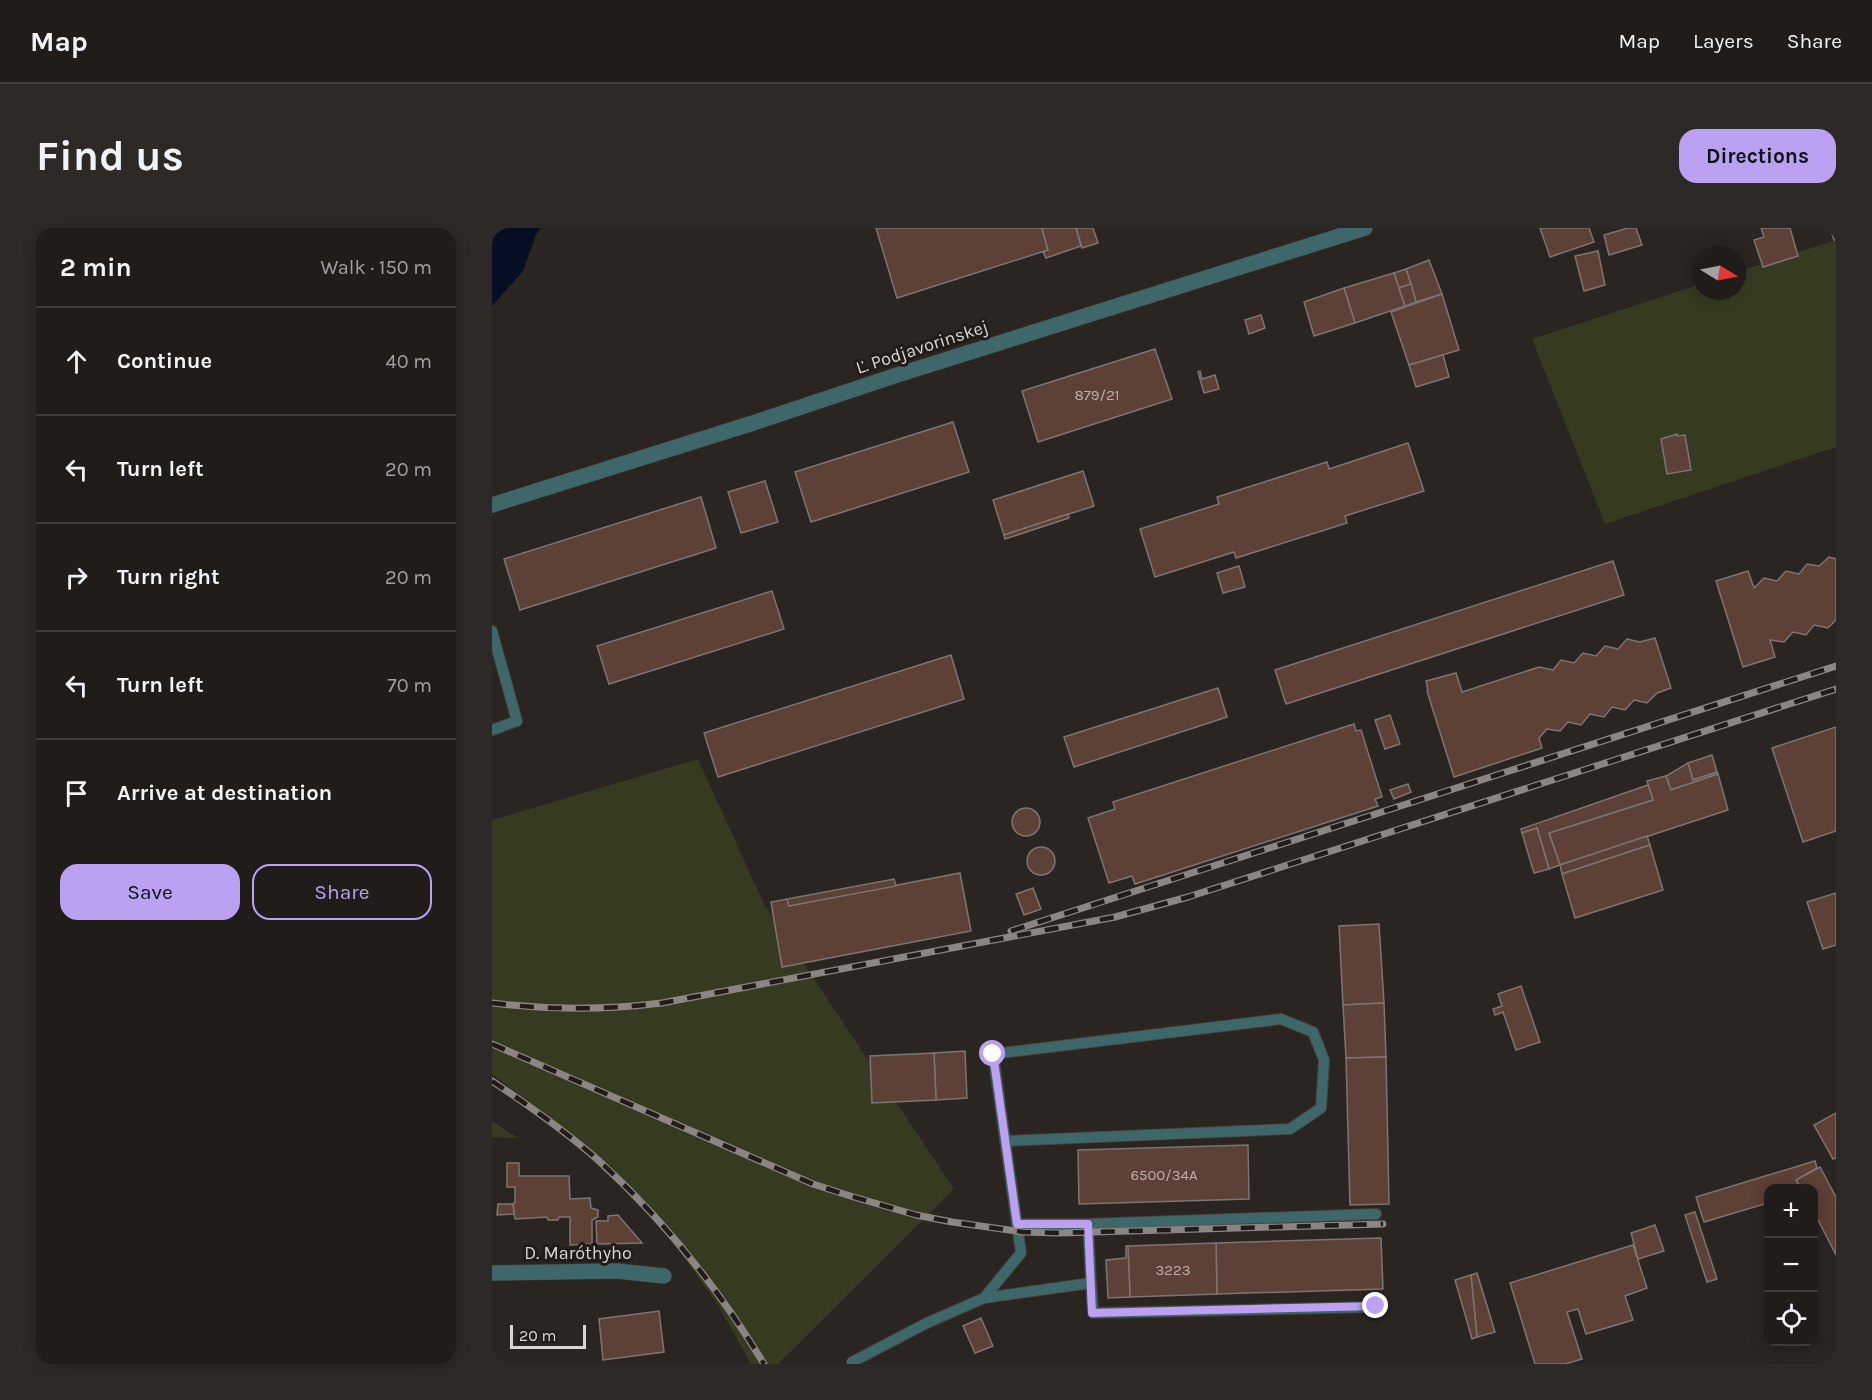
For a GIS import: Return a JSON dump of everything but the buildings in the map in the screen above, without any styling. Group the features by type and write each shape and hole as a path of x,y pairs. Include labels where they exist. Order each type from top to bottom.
{"street":[{"name":"Ľ. Podjavorinskej","path":"492,505 1365,228"},
{"name":"D. Maróthyho","path":"492,1273 617,1271 664,1276"}],"lane":[{"path":"492,632 517,721 492,730"},
{"path":"984,1298 1021,1253 1005,1141 993,1054 1281,1019 1313,1032 1324,1060 1321,1108 1290,1129 1005,1141"},
{"path":"1017,1224 1088,1224 1376,1214"},
{"path":"1088,1224 1092,1313 1376,1306"},
{"path":"853,1364 852,1362 927,1323 984,1298 1090,1283"}],"green space":[{"path":"1836,240 1836,447 1605,524 1532,339 1692,287 1692,300 1746,300 1746,269"},
{"path":"698,759 764,904 954,1189 778,1364 751,1364 718,1305 662,1227 581,1141 492,1074 492,820"},
{"path":"492,1121 518,1138 492,1137"}],"water":[{"path":"492,228 540,228 523,271 492,306"}],"railway":[{"path":"1011,931 1836,666"},
{"path":"492,1003 577,1008 662,1003 1115,917 1188,897 1836,689"},
{"path":"492,1044 813,1184 916,1215 1023,1232 1059,1233 1383,1224"},
{"path":"492,1081 585,1149 645,1206 709,1282 764,1364"}],"route":[{"path":"993,1054 1017,1224 1088,1224 1092,1313 1376,1306"}]}
